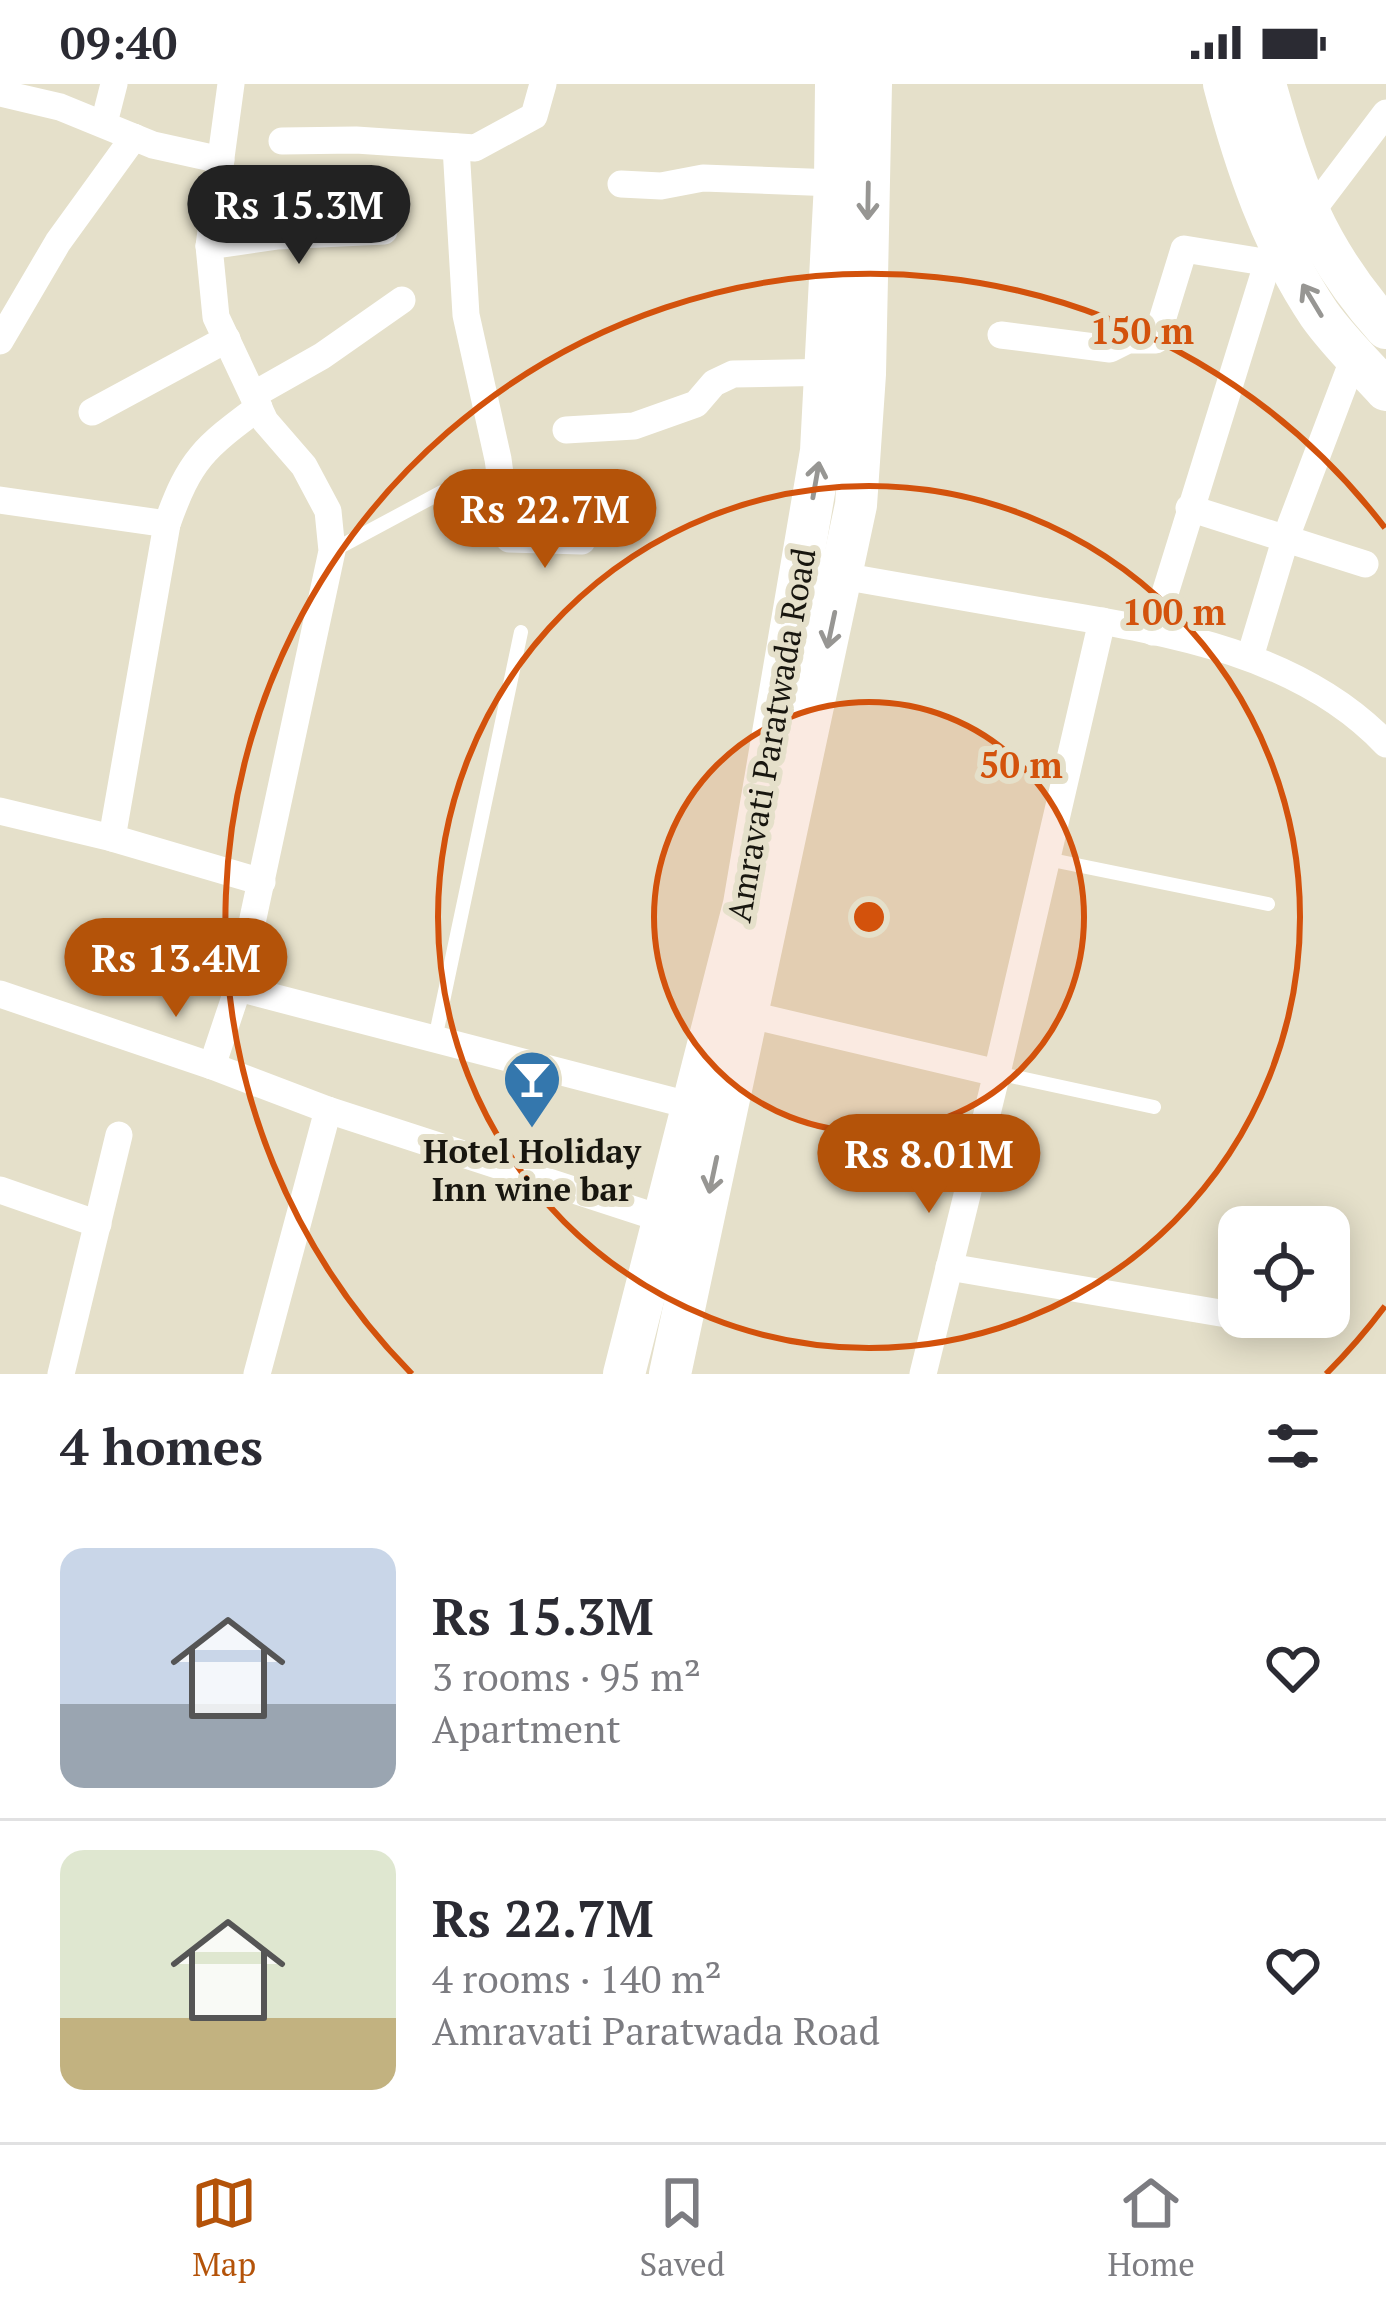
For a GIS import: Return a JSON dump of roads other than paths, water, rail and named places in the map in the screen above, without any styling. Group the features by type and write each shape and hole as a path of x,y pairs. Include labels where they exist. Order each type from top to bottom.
{"main road":[{"name":"Amravati Paratwada Road","path":"670,1374 683,1225 856,505 835,183 836,84"},
{"name":"Amravati Paratwada Road","path":"733,1011 744,904 821,451 845,372 871,84"},
{"path":"1224,84 1276,256 1321,316 1370,341"},
{"path":"1264,84 1288,165 1309,216 1352,290 1386,390"},
{"name":"Amravati Paratwada Road","path":"624,1374 683,1225"}],"street":[{"path":"104,123 113,84"},
{"path":"212,1066 238,988 332,551 328,511 304,466 265,421 216,317 209,246 231,84"},
{"path":"282,141 356,140 475,148 534,116 543,84"},
{"path":"0,93 60,107 153,145 221,160"},
{"path":"1153,632 1189,508 1276,256 1386,113"},
{"path":"0,341 58,242 134,137"},
{"path":"456,147 466,315 498,459 509,538 582,541"},
{"path":"621,184 661,186 703,178 835,183"},
{"path":"209,246 278,236 384,231"},
{"path":"1001,335 1110,349 1128,340 1156,340 1184,249 1276,256"},
{"path":"112,838 166,524 184,475 256,401 402,300"},
{"path":"92,412 226,340"},
{"path":"1250,657 1286,537 1370,341"},
{"path":"566,430 634,426 696,404 714,383 733,374 845,372"},
{"path":"0,500 166,524"},
{"path":"1189,508 1366,564"},
{"path":"842,576 1102,621 1250,657 1333,699 1386,744"},
{"path":"923,1374 1102,621"},
{"path":"0,811 262,882"},
{"path":"238,988 710,1110"},
{"path":"0,994 328,1110 683,1225"},
{"path":"733,1011 997,1073"},
{"path":"257,1374 328,1110"},
{"path":"61,1374 119,1135"},
{"path":"0,1190 98,1224"},
{"path":"949,1267 1218,1313"}],"lane":[{"path":"332,551 442,492"},
{"path":"435,1039 521,632"},
{"path":"1047,859 1268,904"},
{"path":"997,1073 1154,1107"}],"place":[{"name":"Hotel Holiday Inn wine bar","path":"532,1130"}]}
